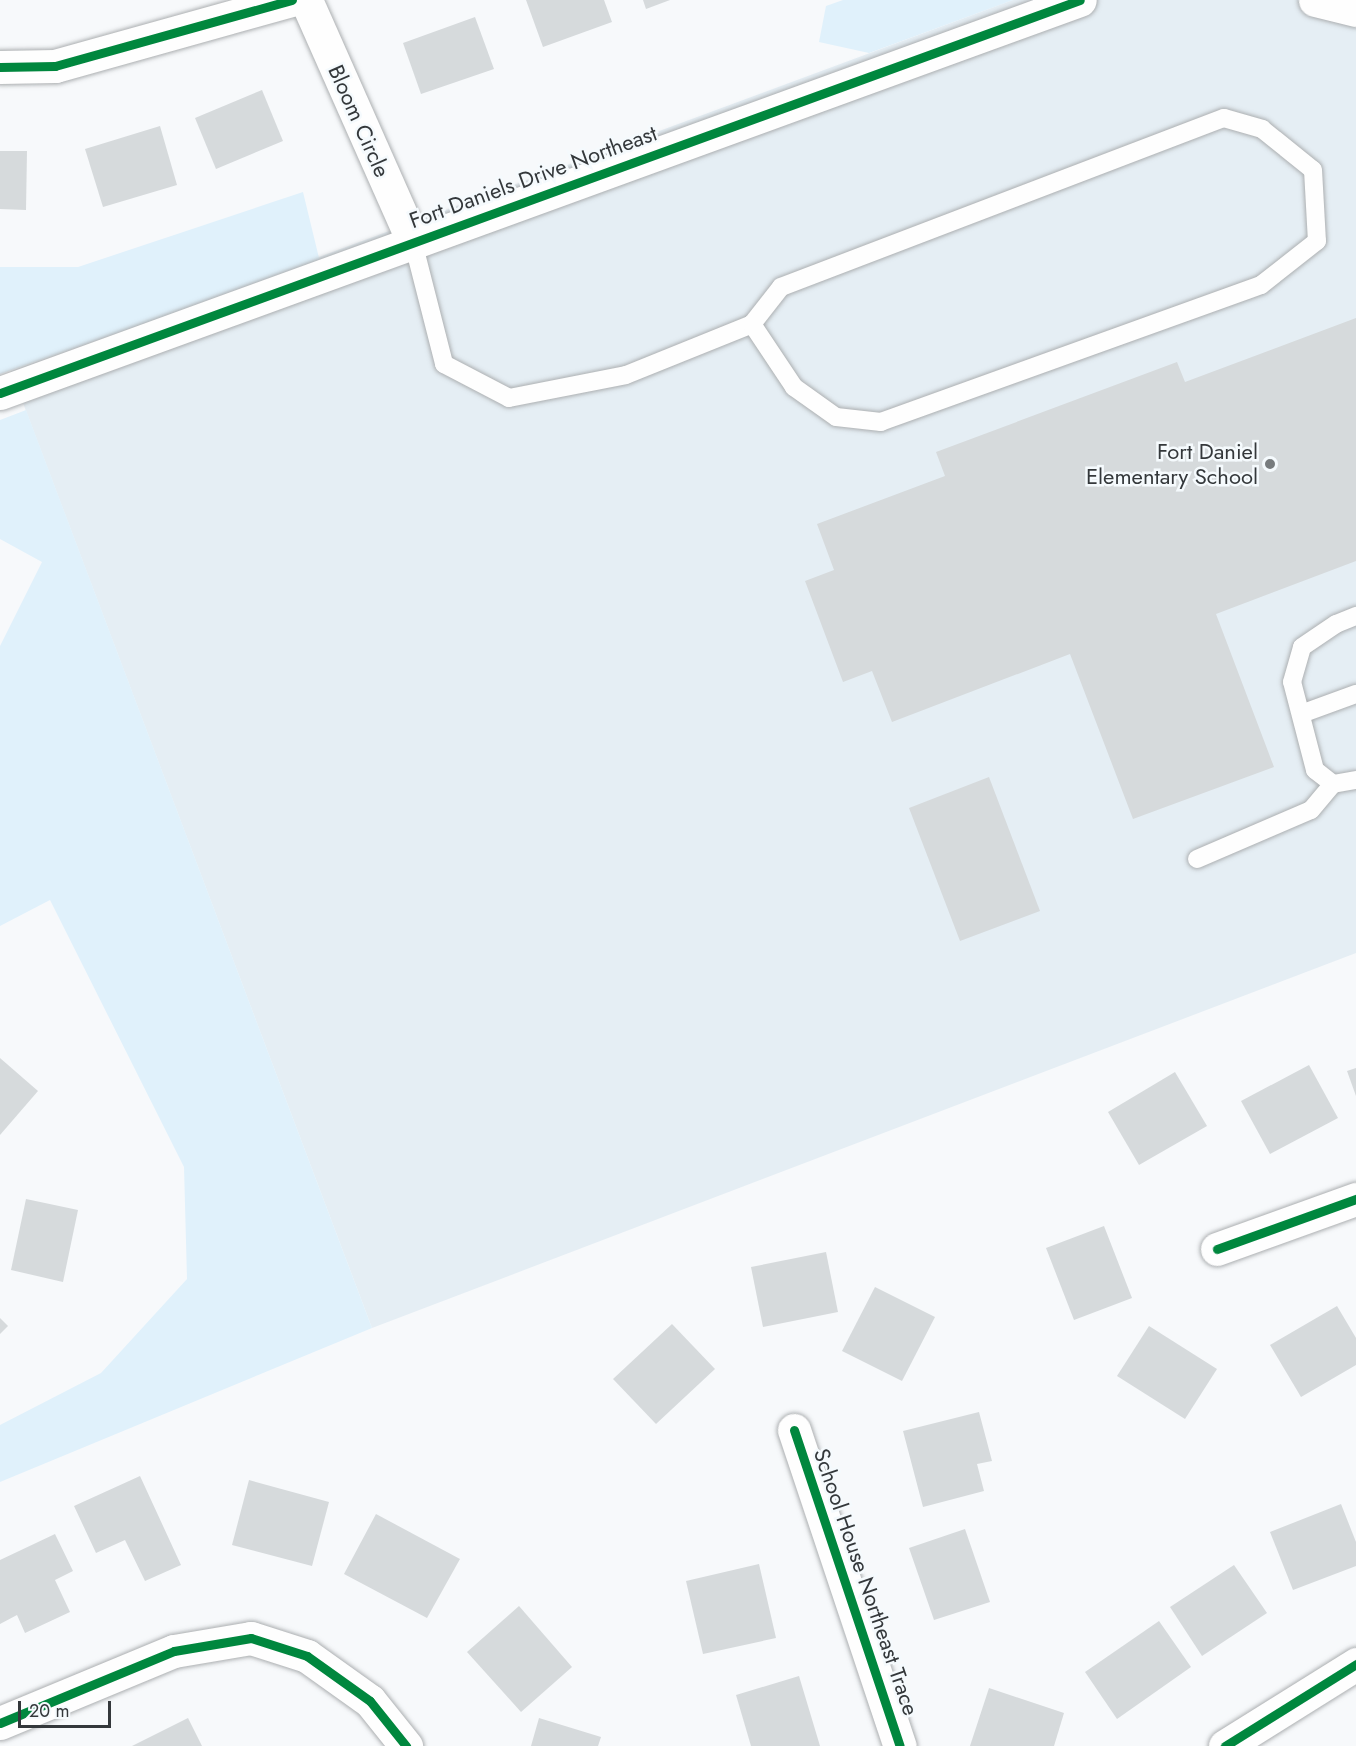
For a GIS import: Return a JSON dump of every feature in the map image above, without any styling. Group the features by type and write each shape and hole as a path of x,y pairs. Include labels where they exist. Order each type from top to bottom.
{"street":[{"path":"0,67 55,66 292,0"},
{"name":"Bloom Circle","path":"306,0 413,242"},
{"name":"Fort Daniels Drive Northeast","path":"0,393 1080,0"},
{"path":"1315,0 1356,10"},
{"path":"1217,1249 1356,1200"},
{"name":"School House Northeast Trace","path":"795,1430 900,1746"},
{"path":"0,1724 174,1651 251,1638 308,1656 370,1701 406,1746"},
{"path":"1225,1746 1356,1664"}],"lane":[{"path":"413,242 444,364 509,398 626,375 752,324 781,287 1224,118 1262,129 1313,170 1317,241 1261,285 880,422 836,417 794,387 752,324"},
{"path":"1334,784 1315,770 1293,682 1302,647 1336,624 1356,616"},
{"path":"1301,714 1356,694"},
{"path":"1197,859 1311,810 1334,784 1356,780"}],"shaded area":[{"path":"843,0 1013,0 869,53 819,42 826,6"},
{"path":"1013,0 1356,0 1356,953 372,1328 11,371"},
{"path":"303,192 320,262 0,374 0,267 78,267"},
{"path":"26,410 372,1328 0,1482 0,1425 101,1373 187,1279 184,1167 50,900 0,926 0,646 42,562 0,539 0,420"}],"building":[{"path":"526,0 604,0 612,22 543,47"},
{"path":"643,0 670,0 646,9"},
{"path":"475,17 494,69 421,94 403,43"},
{"path":"262,90 283,141 216,169 195,118"},
{"path":"160,126 177,185 103,207 85,149"},
{"path":"0,151 27,151 26,210 0,209"},
{"path":"1356,318 1356,561 1216,614 1274,767 1133,819 1070,654 892,722 872,671 843,682 805,581 834,570 817,524 945,476 936,452 1177,362 1185,382"},
{"path":"989,777 1040,911 960,941 909,808"},
{"path":"0,1058 38,1091 0,1135"},
{"path":"1309,1065 1338,1118 1270,1154 1241,1101"},
{"path":"1356,1068 1356,1096 1347,1071"},
{"path":"1175,1072 1207,1126 1139,1165 1108,1112"},
{"path":"26,1199 78,1210 63,1282 11,1270"},
{"path":"1104,1226 1132,1298 1074,1320 1046,1248"},
{"path":"826,1252 838,1312 763,1327 751,1267"},
{"path":"875,1287 935,1317 902,1381 842,1351"},
{"path":"1337,1306 1356,1338 1356,1365 1301,1397 1270,1345"},
{"path":"0,1318 8,1326 0,1334"},
{"path":"672,1324 715,1369 656,1424 613,1379"},
{"path":"1149,1326 1217,1369 1185,1419 1117,1376"},
{"path":"979,1412 992,1461 977,1464 984,1491 923,1507 903,1431"},
{"path":"140,1476 181,1565 145,1581 125,1540 96,1553 74,1506"},
{"path":"249,1480 329,1502 312,1566 232,1545"},
{"path":"1341,1504 1356,1542 1356,1566 1293,1590 1270,1532"},
{"path":"376,1514 460,1559 427,1618 344,1574"},
{"path":"965,1529 990,1602 934,1620 909,1548"},
{"path":"55,1534 73,1571 55,1580 70,1612 25,1633 17,1615 0,1624 0,1560"},
{"path":"759,1564 776,1638 703,1654 686,1581"},
{"path":"1234,1565 1267,1613 1202,1656 1170,1607"},
{"path":"519,1606 572,1667 521,1712 467,1652"},
{"path":"1159,1621 1191,1667 1117,1719 1085,1672"},
{"path":"799,1676 820,1746 751,1746 736,1695"},
{"path":"989,1688 1064,1713 1054,1746 970,1746"},
{"path":"188,1718 202,1746 132,1746"},
{"path":"539,1718 601,1737 598,1746 531,1746"}],"cycle path":[{"path":"0,67 55,66 292,0"},
{"path":"0,393 1080,0"},
{"path":"1217,1249 1356,1199"},
{"path":"794,1430 900,1746"},
{"path":"0,1723 174,1651 251,1638 307,1656 370,1701 406,1746"},
{"path":"1225,1746 1356,1664"}],"place":[{"name":"Fort Daniel Elementary School","path":"1270,464"}]}
